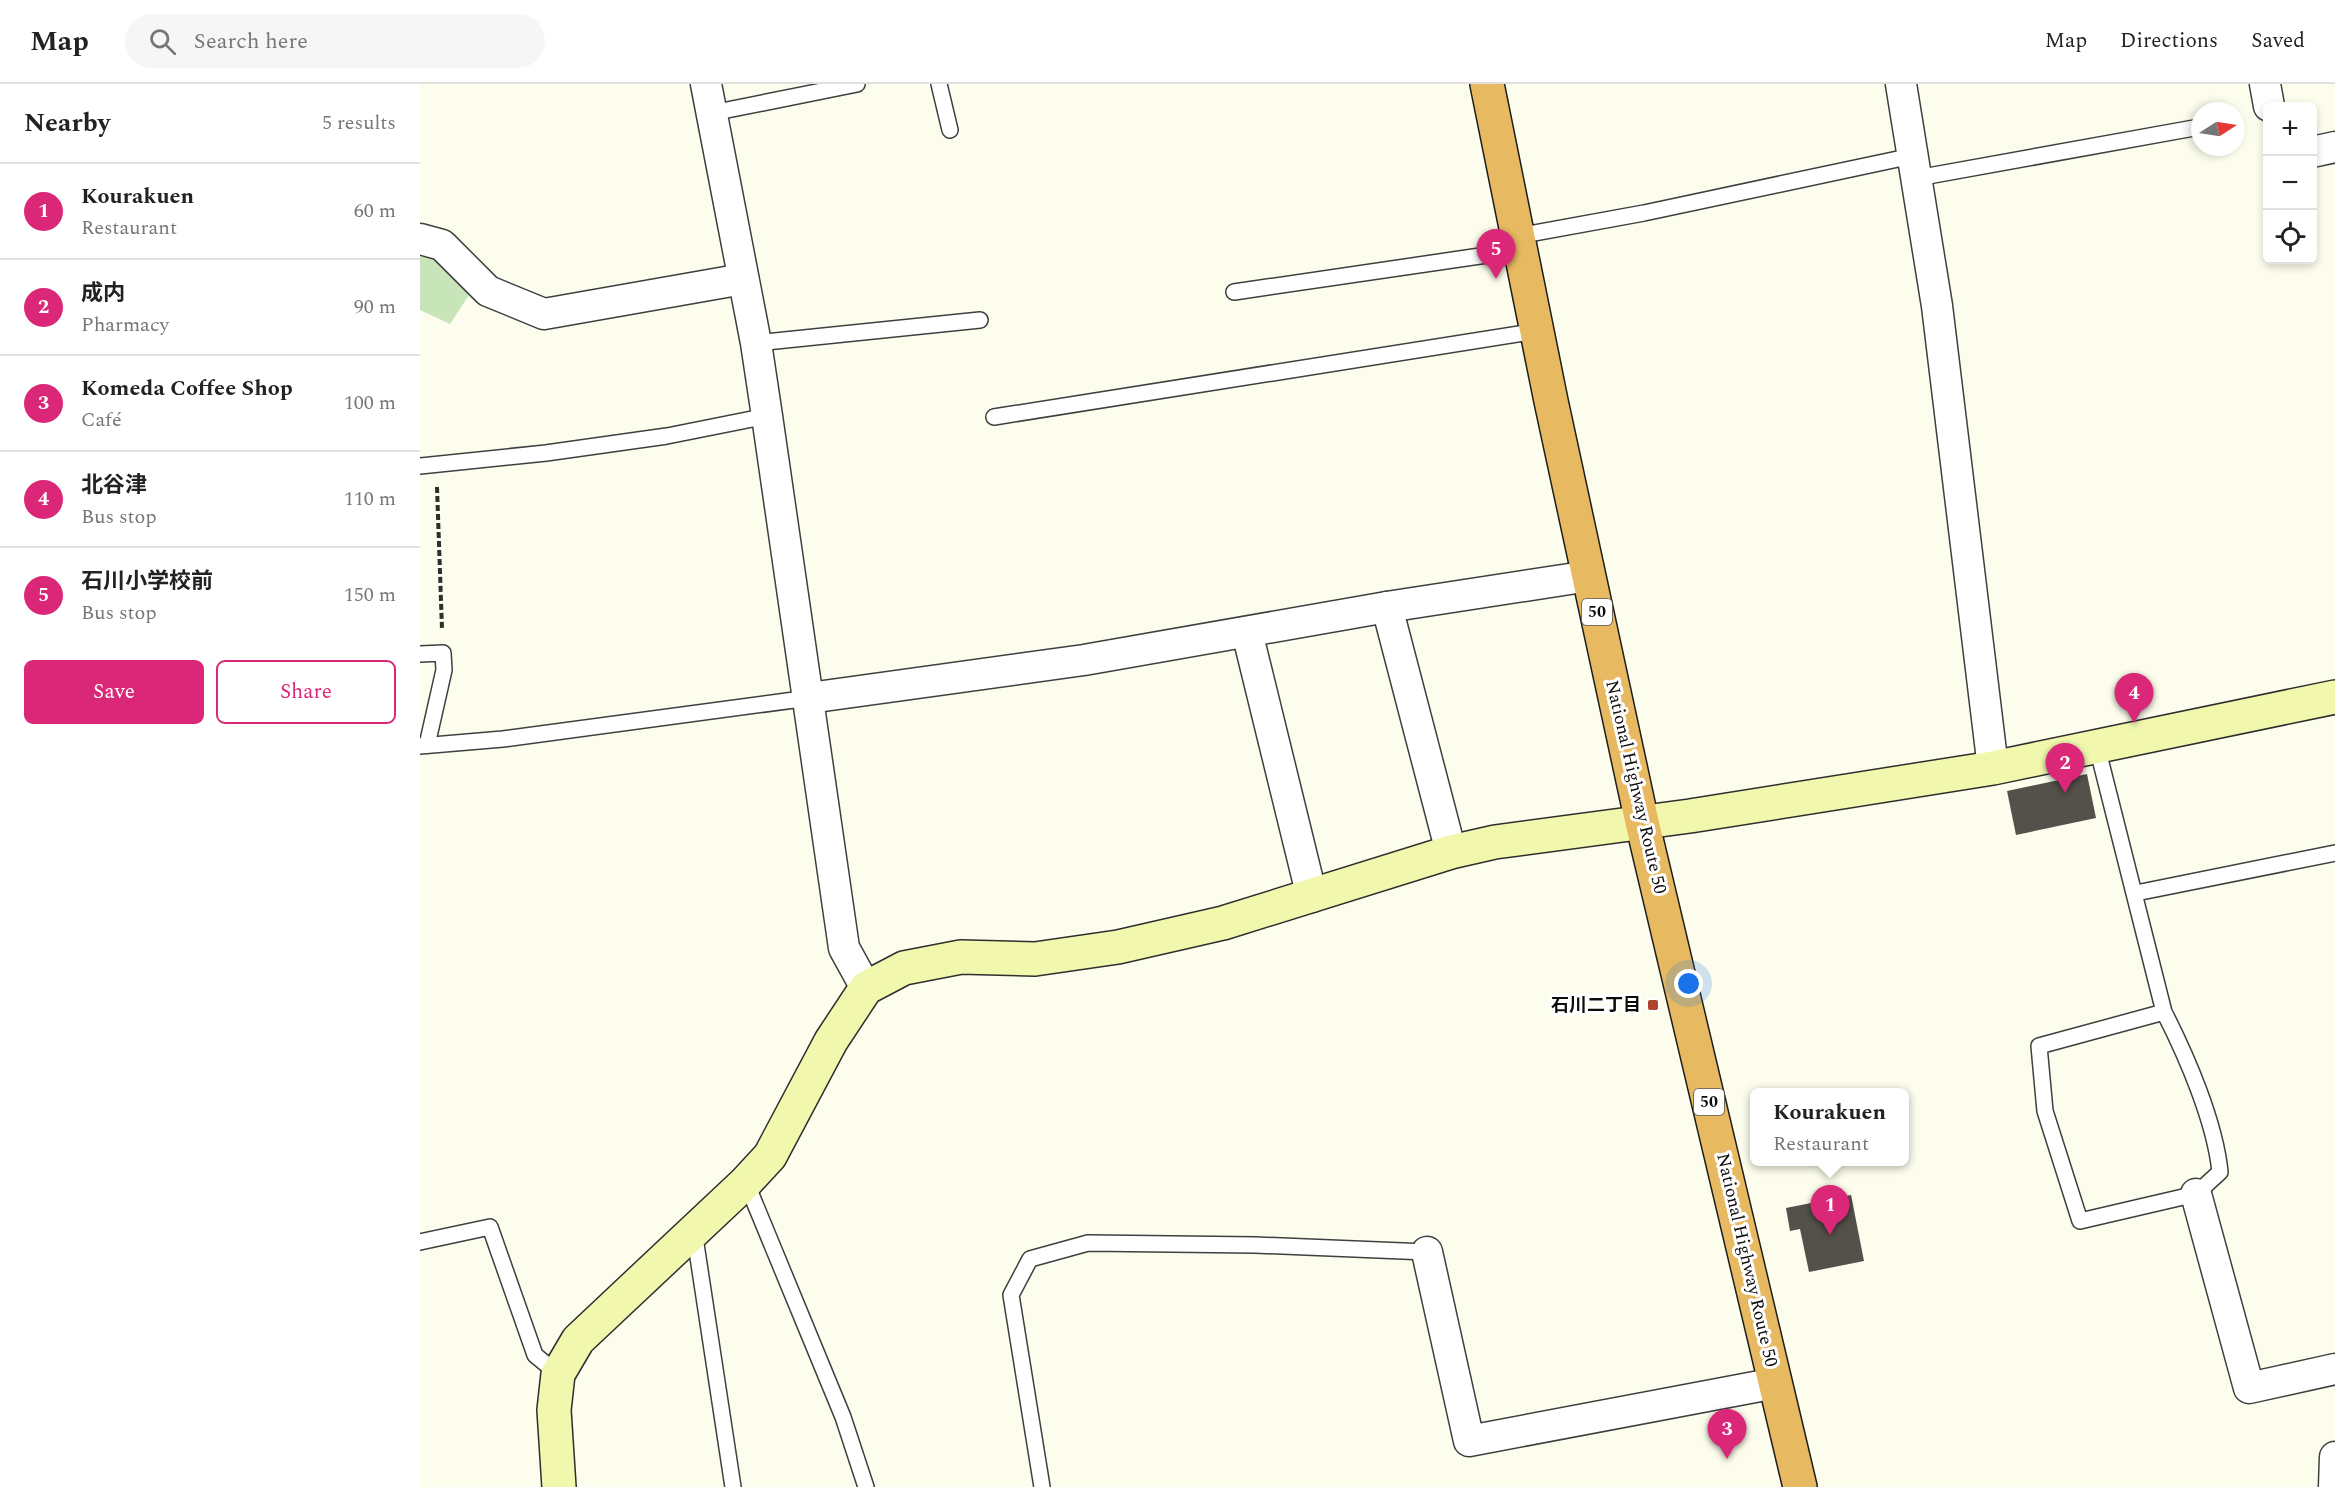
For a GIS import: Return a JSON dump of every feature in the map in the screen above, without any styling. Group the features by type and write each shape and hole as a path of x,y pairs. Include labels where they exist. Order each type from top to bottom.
{"highway":[{"name":"National Highway Route 50","path":"1487,84 1537,331 1642,822 1800,1487"}],"street":[{"path":"706,84 768,416 844,948 866,988"},
{"path":"1901,84 1937,306 1993,768"},
{"path":"2265,84 2268,102"},
{"path":"2317,151 2335,147"},
{"path":"420,239 442,245 488,291 544,314 743,279"},
{"path":"809,698 1084,660 1388,607 1589,576"},
{"path":"1388,607 1450,852"},
{"path":"1247,632 1312,897"},
{"path":"559,1487 554,1410 558,1374 578,1340 746,1182 770,1156 831,1041 866,988 904,968 961,957 1035,959 1118,947 1223,923 1450,852 1495,842 1642,822 1993,768 2335,697"},
{"path":"2196,1194 2249,1388 2335,1369"},
{"path":"1427,1252 1469,1441 1776,1383"},
{"path":"2334,1487 2335,1457"}],"lane":[{"path":"712,113 857,84"},
{"path":"939,84 950,130"},
{"path":"1234,292 1520,243 1644,213 1915,167 2191,128"},
{"path":"756,343 980,320"},
{"path":"994,417 1537,331"},
{"path":"420,466 546,453 656,437 768,416"},
{"path":"420,654 443,653 444,669 424,746 503,739 809,698"},
{"path":"2097,747 2136,893 2164,1012 2182,1047 2217,1148 2220,1172 2196,1194 2080,1221 2045,1111 2039,1046 2164,1012"},
{"path":"2136,893 2335,853"},
{"path":"746,1182 843,1417 866,1487"},
{"path":"420,1242 490,1227 535,1355 558,1374"},
{"path":"694,1231 733,1487"},
{"path":"1042,1487 1011,1294 1030,1259 1088,1243 1256,1245 1427,1252"}],"path":[{"path":"436,465 443,653"}],"green space":[{"path":"420,253 432,255 469,295 450,324 420,310"}],"building":[{"path":"2087,774 2096,818 2016,835 2007,791"},
{"path":"1851,1195 1864,1261 1809,1272 1800,1229 1790,1231 1786,1208"}],"place":[{"name":"石川小学校前","path":"1496,279"},
{"name":"北谷津","path":"2134,723"},
{"name":"成内","path":"2065,793"},
{"name":"石川二丁目","path":"1653,1005"},
{"name":"Kourakuen","path":"1830,1235"},
{"name":"Komeda Coffee Shop","path":"1727,1459"}]}
